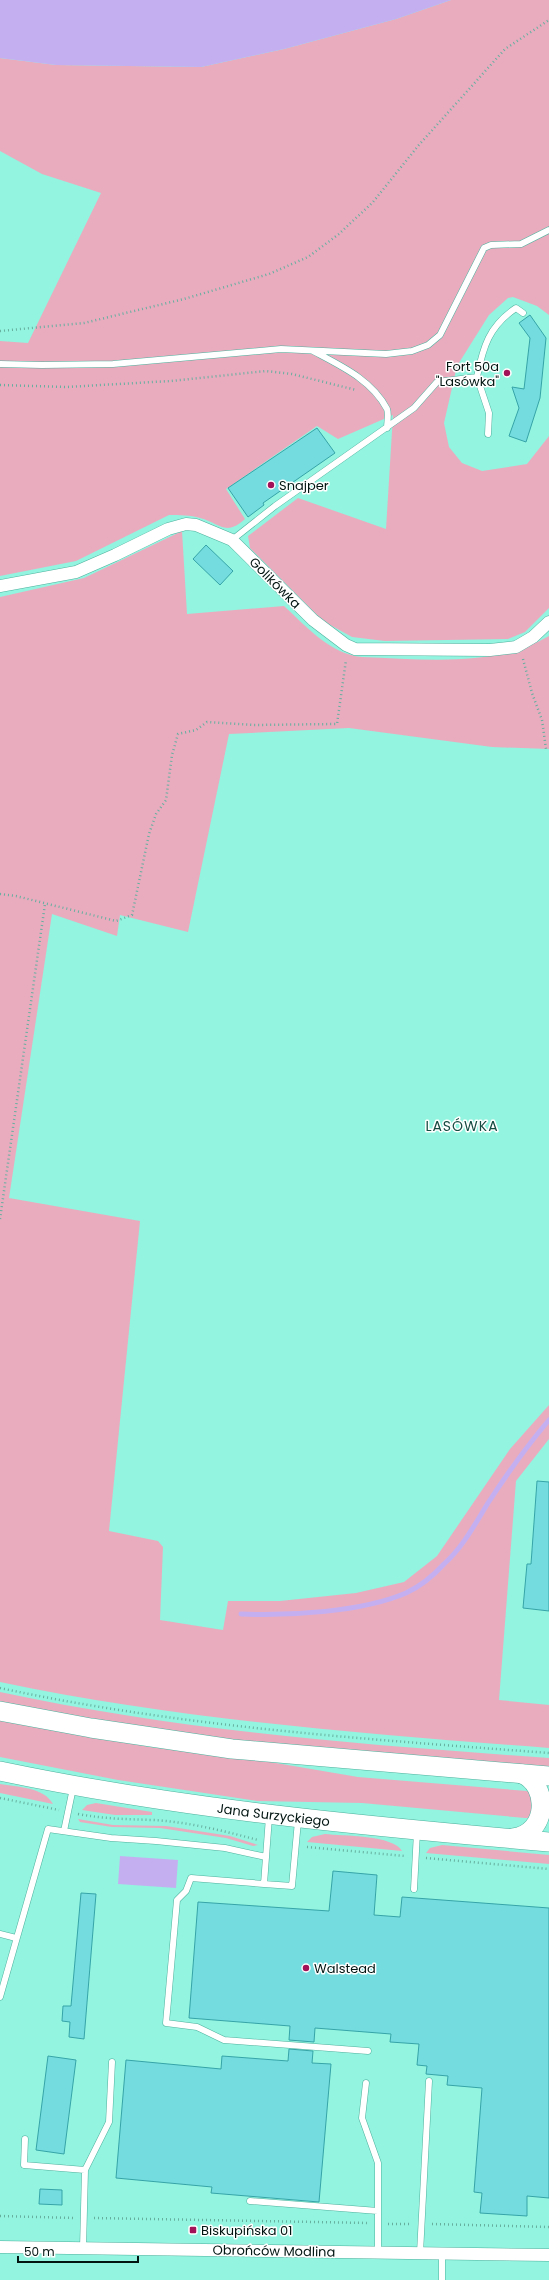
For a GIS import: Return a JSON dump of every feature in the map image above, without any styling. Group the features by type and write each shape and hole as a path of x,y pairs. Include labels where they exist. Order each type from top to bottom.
{"main road":[{"path":"0,1711 92,1728 232,1749 549,1776"},
{"name":"Jana Surzyckiego","path":"0,1770 73,1786 179,1804 269,1816 549,1842"},
{"path":"502,1838 520,1837 532,1832 542,1823 547,1811 547,1798 542,1786 530,1777 516,1773"}],"street":[{"name":"Golikówka","path":"0,586 76,572 116,556 168,529 181,525 201,526 232,540 313,620 346,645 355,649"},
{"path":"355,649 490,650 516,647 533,637 549,622"},
{"name":"Obrońców Modlina","path":"0,2247 549,2255"}],"lane":[{"path":"0,364 113,364 257,350 310,350 377,355 412,350 428,346 445,328 479,255 484,248 491,245 521,244 549,230"},
{"path":"488,434 489,412 477,377 487,340 506,314 516,308 523,313"},
{"path":"310,350 354,373 368,384 388,410 387,428"},
{"path":"232,540 275,506 414,408 437,382 477,377"},
{"path":"64,1831 73,1786"},
{"path":"264,1884 269,1816"},
{"path":"298,1819 292,1886 191,1878 186,1891 177,1900 166,2023 197,2027 224,2040 368,2051"},
{"path":"0,1997 48,1829 111,1838 225,1848 266,1857"},
{"path":"414,1889 417,1830"},
{"path":"0,1934 16,1938"},
{"path":"83,2248 85,2170 109,2122 112,2062"},
{"path":"420,2253 429,2081"},
{"path":"366,2083 362,2118 378,2163 378,2253"},
{"path":"25,2139 24,2164 85,2170"},
{"path":"250,2201 378,2211"},
{"path":"442,2253 442,2280"}],"path":[{"path":"0,331 84,323 184,299 269,274 308,257 339,234 374,202 418,146 505,49 549,20"},
{"path":"0,385 66,387 171,381 266,371 292,374 331,383 377,397"},
{"path":"516,647 525,664 532,693 542,720 546,749"},
{"path":"0,894 116,922 132,914 149,834 156,814 166,800 172,755 178,734 196,730 207,722 254,725 337,724 347,658 355,649"},
{"path":"0,1219 45,904"},
{"path":"0,1688 118,1710 226,1725 335,1736 549,1753"},
{"path":"0,1798 54,1809"},
{"path":"79,1814 114,1820 159,1821 230,1832 257,1840"},
{"path":"305,1846 403,1856"},
{"path":"424,1858 549,1869"},
{"path":"0,2216 549,2227"}],"shaded area":[{"path":"0,0 451,0 396,19 284,49 201,67 56,65 0,58"},
{"path":"451,0 549,0 549,315 537,306 513,297 508,298 489,315 457,366 444,423 449,447 462,463 482,471 527,464 549,436 549,608 525,632 508,639 385,641 352,637 323,621 250,548 248,536 298,498 386,529 393,415 338,439 317,426 226,489 245,519 232,527 222,527 207,520 192,516 169,515 76,561 0,576 0,341 28,343 101,193 42,174 0,151 0,58 56,65 201,67 284,49 396,19"},
{"path":"182,531 187,614 284,606 310,631 329,645 350,655 362,657 434,660 482,657 505,653 527,646 549,636 549,749 492,747 349,728 229,734 188,932 120,915 117,936 52,914 9,1198 140,1221 109,1531 158,1541 163,1547 160,1620 223,1630 228,1601 280,1601 356,1593 404,1582 437,1556 510,1449 549,1405 549,1439 516,1481 499,1700 549,1705 549,1748 342,1731 205,1716 68,1695 0,1682 0,597 84,578"},
{"path":"0,1692 68,1706 205,1727 342,1742 549,1758 549,1767 344,1751 262,1743 194,1734 9,1704 0,1702"},
{"path":"0,1720 150,1747 270,1762 358,1777 527,1791 539,1801 528,1818 525,1818 362,1803 257,1801 118,1780 0,1757"},
{"path":"0,1784 37,1791 49,1798 53,1804 0,1793"},
{"path":"96,1803 152,1812 152,1815 115,1815 82,1810 87,1805"},
{"path":"78,1819 113,1825 166,1826 230,1836 258,1845 253,1846 226,1838 160,1828 112,1827 80,1822"},
{"path":"325,1834 379,1839 397,1846 402,1851 307,1842 312,1837"},
{"path":"442,1845 549,1855 549,1864 426,1853 430,1848"},
{"path":"120,1856 178,1860 176,1888 118,1884"}],"building":[{"path":"530,315 546,338 540,398 526,442 509,436 519,408 512,387 524,389 530,338 519,323"},
{"path":"317,428 335,453 263,503 264,505 248,517 228,488"},
{"path":"206,545 233,571 220,585 193,559"},
{"path":"537,1481 549,1482 549,1611 523,1608 527,1564 531,1564"},
{"path":"333,1871 377,1875 374,1915 400,1917 402,1897 549,1908 549,2198 527,2196 527,2216 480,2213 482,2193 474,2192 482,2088 447,2085 448,2076 426,2074 427,2066 417,2065 419,2044 390,2042 391,2034 315,2028 314,2042 289,2040 290,2026 189,2018 198,1902 329,1911"},
{"path":"81,1893 96,1894 84,2039 69,2037 70,2022 62,2021 63,2006 71,2006"},
{"path":"289,2049 313,2051 312,2063 331,2064 319,2202 211,2193 212,2187 116,2178 126,2060 221,2069 222,2056 288,2061"},
{"path":"48,2056 76,2060 64,2154 36,2150"},
{"path":"40,2189 62,2190 62,2205 39,2204"}],"waterway":[{"path":"241,1614 303,1613 347,1609 388,1599 406,1593 416,1587 436,1572 457,1550 510,1471 532,1440 549,1420"}],"place":[{"name":"Fort 50a \"Lasówka\"","path":"507,373"},
{"name":"Snajper","path":"271,485"},
{"name":"Walstead","path":"306,1968"},
{"name":"Biskupińska 01","path":"193,2230"}],"district":[{"name":"LASÓWKA","path":"462,1126"}]}
